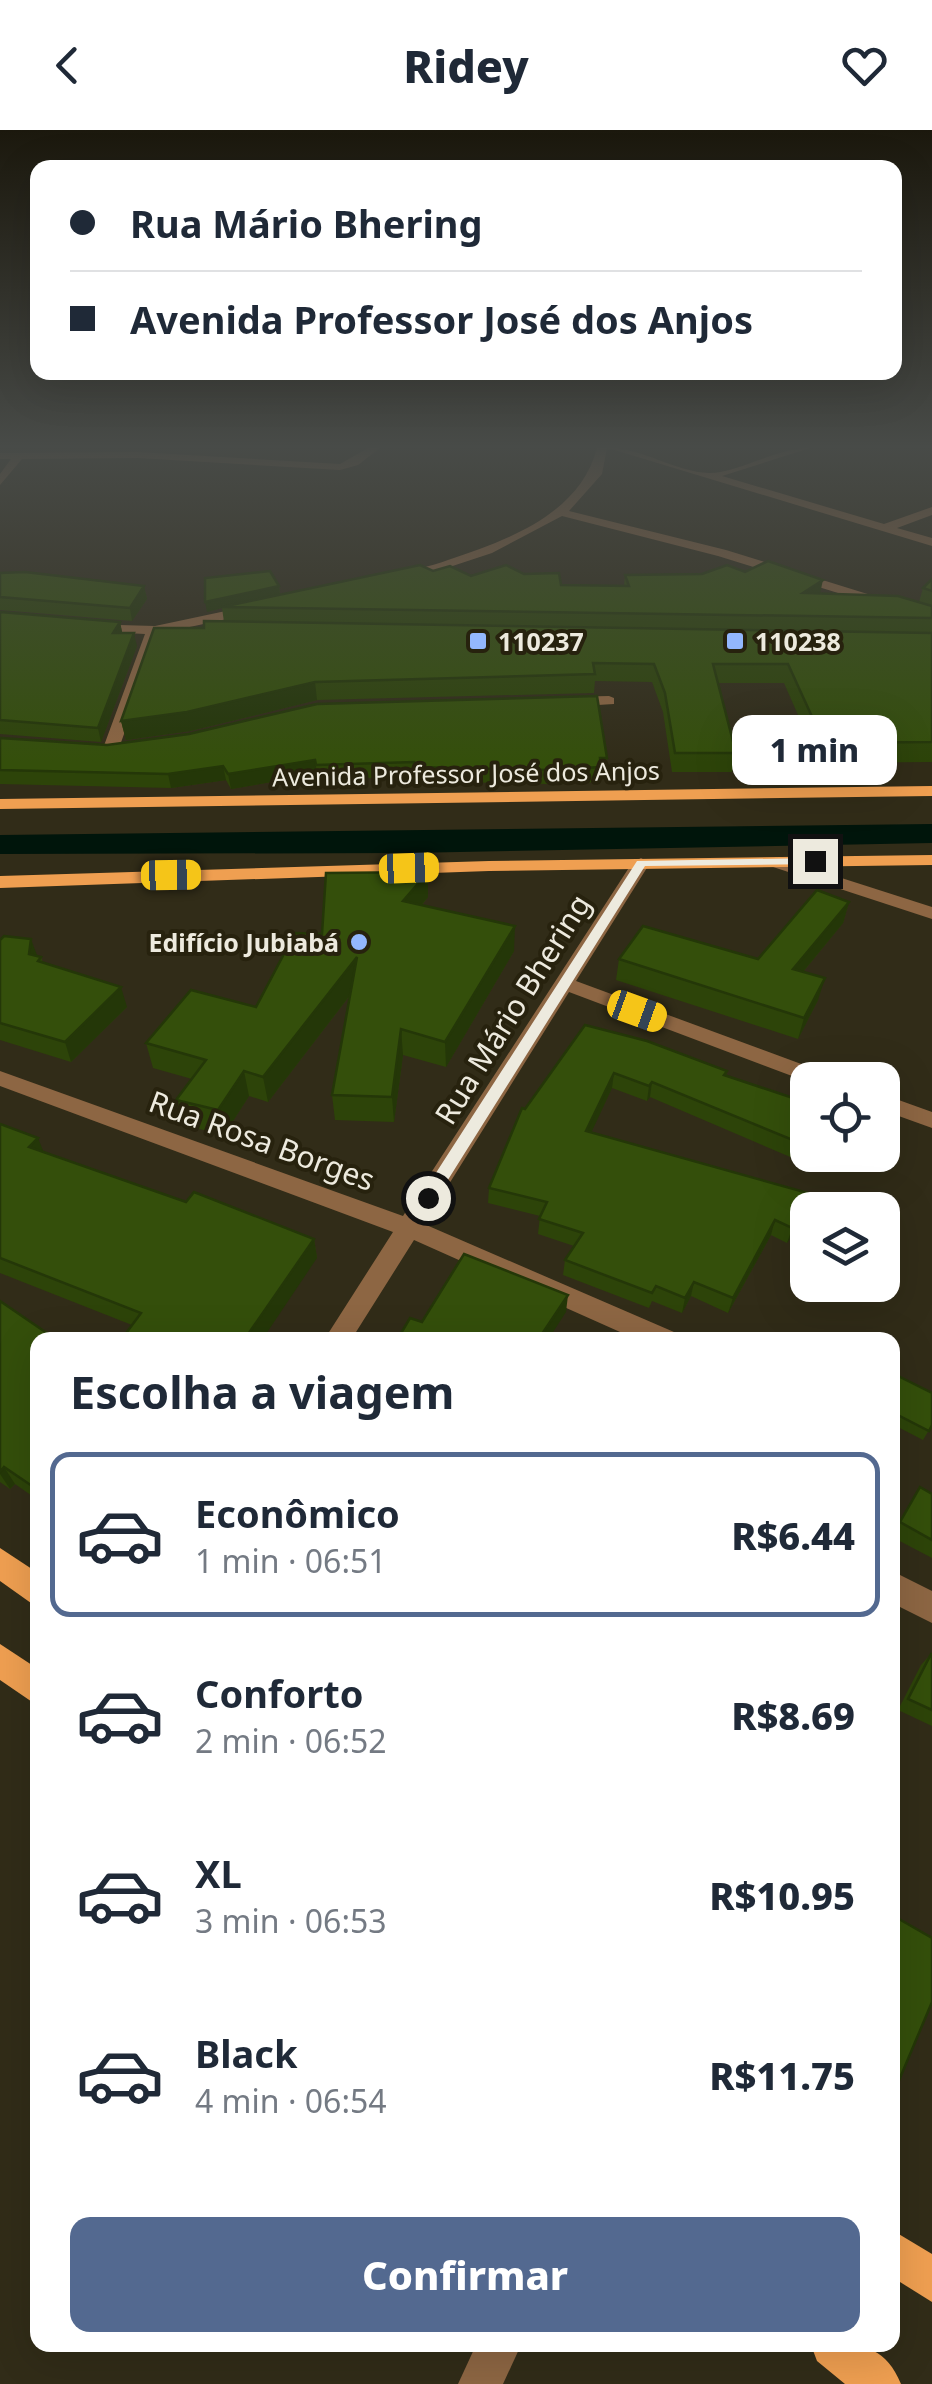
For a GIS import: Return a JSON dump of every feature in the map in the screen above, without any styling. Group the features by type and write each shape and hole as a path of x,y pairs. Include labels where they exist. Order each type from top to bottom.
{"main road":[{"name":"Avenida Professor José dos Anjos","path":"0,804 932,791"},
{"path":"0,882 641,863 932,860"},
{"path":"0,1562 30,1586"},
{"path":"0,1660 30,1684"},
{"path":"900,2256 932,2280"},
{"path":"841,2352 879,2384"}],"street":[{"path":"385,583 473,553"},
{"path":"726,553 932,618"},
{"path":"153,631 270,606"},
{"path":"65,625 226,633"},
{"path":"110,751 153,631"},
{"path":"551,703 609,702"},
{"path":"92,750 128,750"},
{"path":"776,862 932,913"},
{"name":"Rua Mário Bhering","path":"342,1332 641,863"},
{"path":"563,983 790,1068"},
{"name":"Rua Rosa Borges","path":"0,1078 409,1228 647,1332"},
{"path":"900,1108 932,1120"},
{"path":"900,1590 932,1608"},
{"path":"480,2384 496,2352"}],"shaded area":[{"path":"932,824 932,843 409,853 0,854 0,835"}],"building":[{"path":"768,561 823,580 803,593 898,596 932,606 932,618 222,607 420,565 433,571 450,566 471,576 506,565 524,574 559,573 561,585 629,586 625,575 702,574 727,565 745,572"},
{"path":"270,571 279,586 205,602 205,578"},
{"path":"25,572 144,586 130,608 0,597 0,573"},
{"path":"0,612 120,622 113,633 134,633 98,728 0,720"},
{"path":"204,621 932,633 932,742 824,743 788,664 713,664 736,753 675,753 665,693 654,664 593,663 595,674 315,682 187,712 121,721 154,628 204,628"},
{"path":"597,696 607,758 600,758 601,767 548,770 414,767 414,762 316,765 315,760 228,774 223,766 168,774 0,770 0,738 107,745 189,734 317,704"},
{"path":"428,872 403,901 515,926 445,1042 401,1029 392,1097 332,1095 357,957 263,1077 244,1071 218,1110 176,1100 206,1060 146,1043 191,990 256,1007 295,933 322,934 326,873"},
{"path":"817,890 849,902 793,969 825,978 804,1018 619,959 643,926 758,959"},
{"path":"4,936 31,939 29,954 41,957 38,961 121,987 65,1042 0,1023 0,940"},
{"path":"585,1025 647,1041 727,1071 724,1075 790,1097 790,1139 652,1082 649,1086 614,1073 586,1131 804,1192 790,1192 790,1227 775,1220 733,1298 694,1282 685,1298 656,1286 652,1293 565,1260 583,1233 539,1219 547,1202 489,1188 522,1108"},
{"path":"0,1124 38,1138 29,1147 186,1202 194,1192 314,1239 250,1332 127,1332 141,1313 0,1258"},
{"path":"464,1254 568,1295 543,1332 402,1332 410,1318 422,1322"},
{"path":"0,1301 45,1332 30,1332 30,1485 4,1467 0,1472"},
{"path":"900,1377 932,1393 929,1431 900,1416"},
{"path":"920,1487 932,1494 932,1540 900,1522"},
{"path":"932,1654 932,1710 908,1699"},
{"path":"900,1920 932,1938 932,2002 900,2078"}],"place":[{"name":"110237","path":"478,641"},
{"name":"110238","path":"735,641"},
{"name":"Edifício Jubiabá","path":"359,942"}],"route":[{"path":"428,1198 641,863 815,861"}]}
